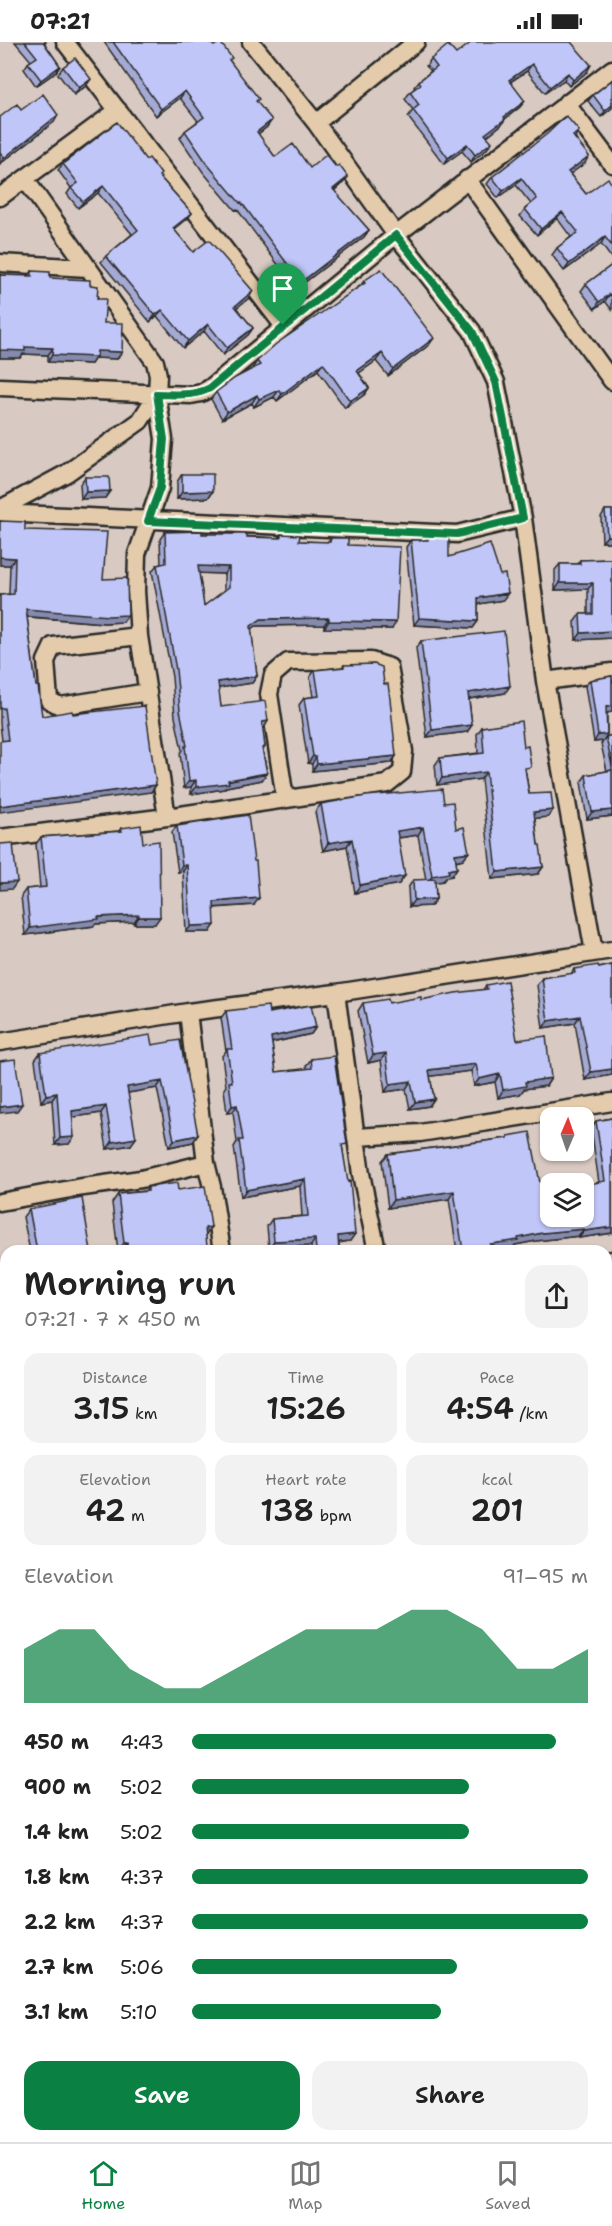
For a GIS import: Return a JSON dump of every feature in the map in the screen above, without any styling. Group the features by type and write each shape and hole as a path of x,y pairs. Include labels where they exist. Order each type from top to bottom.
{"street":[{"path":"65,42 283,325"},
{"path":"251,42 316,123 396,235 472,331 496,382 523,518 545,681 594,952"},
{"path":"316,123 416,42"},
{"path":"0,387 157,394 201,393 467,179 612,69"},
{"path":"566,104 612,164"},
{"path":"0,197 118,110"},
{"path":"25,179 155,362 158,375 157,394 164,439 160,488 137,554 136,591 139,636 167,817"},
{"path":"467,179 612,381"},
{"path":"0,263 88,268"},
{"path":"0,511 67,473 140,421 157,394"},
{"path":"0,511 148,521 457,534 523,518"},
{"path":"139,636 53,646 46,661 49,700 60,706 148,692"},
{"path":"0,838 167,817 387,784 402,772 404,751 389,667 371,661 288,662 273,675 269,694 285,799"},
{"path":"545,681 612,672"},
{"path":"0,1042 612,950"},
{"path":"336,993 361,1174 376,1245"},
{"path":"188,1012 206,1163 221,1245"},
{"path":"357,1137 420,1133 612,1102"},
{"path":"0,1202 141,1179 206,1163"}],"building":[{"path":"25,42 46,42 44,43 60,66 41,80 28,63 37,57"},
{"path":"113,42 210,42 214,46 220,42 232,58 229,60 259,99 256,101 272,120 257,132 275,157 293,144 310,168 326,155 336,167 339,165 348,177 333,189 369,230 301,282 241,202 208,165 185,131 204,117 185,91 161,109"},
{"path":"472,42 571,42 591,65 573,80 568,73 550,87 532,64 509,80 525,101 485,134 492,142 475,155 467,144 448,158 413,110 419,105 410,92 421,84 419,81 437,67 431,59 448,45 456,54"},
{"path":"75,58 91,79 79,88 63,67"},
{"path":"612,80 612,105 605,111 593,95"},
{"path":"43,94 58,115 4,158 0,152 0,117 17,104 21,110"},
{"path":"566,116 579,131 573,136 589,156 568,172 586,194 608,178 612,185 612,246 605,237 569,264 557,248 578,232 562,212 541,229 525,209 537,199 521,178 503,191 492,177 547,134"},
{"path":"117,122 146,160 149,158 161,174 159,176 192,213 173,228 193,252 209,240 253,291 235,306 253,328 227,348 208,324 188,341 162,310 155,315 106,256 138,230 103,186 83,202 71,188 78,183 63,164"},
{"path":"612,265 612,297 610,294 599,302 586,284"},
{"path":"381,269 434,338 393,369 382,353 357,371 369,388 350,401 323,363 282,394 279,390 259,399 257,395 227,412 216,392 235,378 260,365 257,361 276,344 365,283 364,281"},
{"path":"32,271 50,272 50,278 90,280 90,285 98,286 97,299 106,299 104,323 123,323 122,352 97,351 96,357 52,355 53,348 25,347 25,351 0,350 0,275 32,276"},
{"path":"182,474 213,474 213,491 182,492"},
{"path":"85,477 109,477 110,491 86,492"},
{"path":"605,510 612,510 612,536 607,536"},
{"path":"0,521 25,522 25,530 107,532 103,579 127,578 128,615 109,616 26,609 36,686 38,686 42,716 72,711 73,714 145,706 156,785 0,806 0,741 8,740 4,708 0,708 0,595 14,594 15,558 0,557"},
{"path":"202,531 202,534 247,534 247,537 281,538 281,534 300,535 299,541 330,542 331,538 348,538 348,545 400,547 396,622 329,621 329,618 261,619 251,626 257,676 218,682 221,707 265,701 268,721 262,722 265,747 262,748 267,773 228,780 229,783 196,787 196,780 189,781 185,746 187,746 176,670 157,565 166,563 165,532","holes":["198,566 229,567 229,587 204,606"]},
{"path":"428,537 449,537 449,557 490,544 500,575 505,574 508,593 478,598 478,621 419,618 411,540 428,540"},
{"path":"612,559 612,631 581,633 580,614 593,614 593,583 560,583 560,564 580,564 580,560"},
{"path":"504,631 510,686 468,693 472,725 432,730 421,641"},
{"path":"374,664 382,667 384,684 388,684 396,756 317,764 316,757 313,756 304,698 319,696 315,670 344,667 344,665"},
{"path":"612,676 612,706 606,707 607,734 598,735 590,680"},
{"path":"521,721 524,747 528,746 531,767 525,768 529,794 551,793 553,810 534,812 543,867 497,872 486,772 442,778 440,758 484,753 482,727"},
{"path":"612,735 612,766 606,737"},
{"path":"612,770 612,810 592,812 586,775"},
{"path":"442,789 444,803 453,802 456,829 464,827 469,852 455,854 457,868 448,870 449,873 432,876 423,827 397,831 405,876 360,885 352,839 328,843 321,804 366,796"},
{"path":"248,815 254,861 256,861 259,898 214,902 215,925 191,926 187,865 182,865 177,826"},
{"path":"141,825 143,843 159,841 160,917 139,917 139,915 98,917 99,919 30,928 26,889 46,887 41,837 122,831 121,828"},
{"path":"13,843 17,882 0,883 0,844"},
{"path":"435,879 436,899 414,900 413,880"},
{"path":"598,965 599,968 612,965 612,1069 591,1072 580,1016 548,1021 542,978 575,973 574,969"},
{"path":"507,981 517,1040 546,1036 551,1078 525,1082 526,1086 503,1090 500,1074 479,1079 476,1064 429,1070 434,1099 415,1102 411,1081 390,1084 386,1053 373,1055 363,1003 388,999 389,1003 421,997 421,1000 487,989 486,985"},
{"path":"311,1005 316,1027 271,1037 276,1072 312,1068 311,1059 334,1056 347,1144 342,1145 348,1182 350,1181 355,1234 338,1236 339,1245 316,1245 315,1239 274,1241 272,1219 308,1216 305,1179 246,1190 239,1140 243,1140 237,1105 232,1106 229,1082 232,1082 227,1049 232,1049 226,1011 268,1006 269,1013"},
{"path":"150,1035 152,1045 180,1040 198,1135 174,1140 162,1081 127,1087 136,1138 112,1142 106,1106 72,1111 74,1137 60,1138 57,1093 46,1095 40,1053"},
{"path":"15,1059 22,1104 0,1107 0,1061"},
{"path":"612,1118 612,1227 542,1233 490,1245 462,1245 454,1191 393,1200 388,1154 508,1138 508,1136 530,1132 540,1183 540,1227 594,1227 594,1183 605,1181 596,1121"},
{"path":"177,1183 178,1190 205,1186 211,1227 205,1228 207,1245 127,1245 124,1243 118,1194 148,1191 148,1187"},
{"path":"82,1198 90,1245 36,1245 29,1209"}],"route":[{"path":"396,235 472,331 496,382 523,518 457,534 148,521 160,488 164,439 157,394 201,393 210,388 283,325 396,235"}]}
